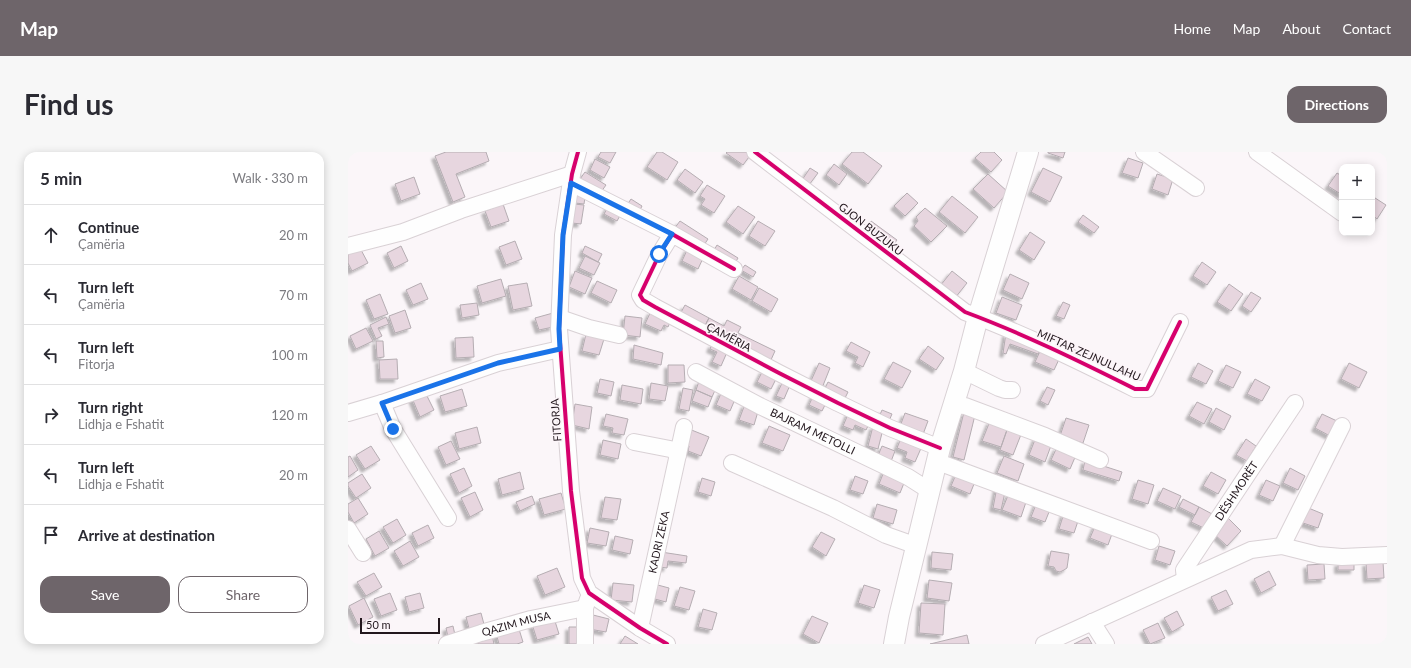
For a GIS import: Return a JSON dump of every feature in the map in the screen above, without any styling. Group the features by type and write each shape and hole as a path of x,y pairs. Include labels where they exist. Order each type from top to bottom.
{"main road":[{"path":"894,644 939,455 964,371 978,317 1028,152"}],"street":[{"name":"FITORJA","path":"578,152 571,179 563,235 559,329 571,491 582,578 587,600"},
{"name":"GJON BUZUKU","path":"755,152 965,312 978,317"},
{"path":"1144,152 1196,188"},
{"path":"1257,152 1339,211"},
{"path":"348,246 403,232 461,210 571,179 734,269"},
{"name":"ÇAMËRIA","path":"672,234 659,254 640,296 643,300 779,373 890,428 939,455"},
{"name":"MIFTAR ZEJNULLAHU","path":"978,317 1053,348 1135,389 1147,389 1180,322"},
{"path":"560,318 589,328 619,335"},
{"path":"348,413 382,403 498,363 560,349"},
{"path":"964,371 999,388 1012,390"},
{"name":"BAJRAM METOLLI","path":"696,372 760,406 908,477 930,491"},
{"path":"382,403 393,429 448,518"},
{"name":"DËSHMORËT","path":"1185,579 1184,570 1295,403"},
{"path":"953,405 965,406 1045,436 1100,460"},
{"path":"1282,546 1342,426"},
{"name":"KADRI ZEKA","path":"640,628 684,427"},
{"path":"634,442 670,449 678,455"},
{"path":"939,455 1151,541"},
{"path":"732,463 826,505 896,540 917,546"},
{"path":"348,529 363,553"},
{"path":"1044,644 1251,550 1282,546 1318,555 1342,557 1387,554"},
{"path":"585,644 587,600 667,644"},
{"name":"QAZIM MUSA","path":"448,644 587,600"},
{"path":"1092,622 1106,644"}],"building":[{"path":"446,152 486,152 489,161 456,174 465,197 453,202 435,156"},
{"path":"601,152 616,152 610,163 598,157"},
{"path":"657,152 662,152 678,162 667,180 647,167"},
{"path":"852,152 863,152 882,166 868,184 842,164"},
{"path":"981,152 994,152 1002,160 991,172 975,158"},
{"path":"1048,152 1065,152 1063,158"},
{"path":"726,153 752,153 743,165"},
{"path":"1128,158 1143,163 1138,178 1122,173"},
{"path":"595,159 610,167 604,178 590,170"},
{"path":"834,164 847,174 839,185 826,175"},
{"path":"810,168 818,173 809,185 802,180"},
{"path":"1043,168 1062,177 1050,202 1031,192"},
{"path":"685,169 703,182 695,193 677,180"},
{"path":"585,172 606,185 601,192 580,179"},
{"path":"1337,173 1339,174 1339,193 1328,186"},
{"path":"988,174 1008,192 994,208 973,189"},
{"path":"1157,174 1173,179 1168,195 1152,189"},
{"path":"414,177 420,194 401,201 395,184"},
{"path":"707,185 725,196 714,213 701,205 705,199 700,196"},
{"path":"576,190 586,191 584,204 575,203"},
{"path":"907,193 918,203 905,216 894,206"},
{"path":"952,196 978,217 965,233 939,212"},
{"path":"1375,198 1386,205 1377,219 1375,217"},
{"path":"631,199 642,206 639,212 627,205"},
{"path":"503,204 509,221 491,227 485,211"},
{"path":"574,204 584,205 581,224 572,223"},
{"path":"609,205 622,212 617,221 604,214"},
{"path":"738,206 755,217 743,234 726,222"},
{"path":"925,208 947,226 931,242 914,226 918,221 916,217"},
{"path":"1083,215 1099,227 1094,233 1078,222"},
{"path":"680,221 708,239 702,248 674,229"},
{"path":"758,221 775,231 765,246 749,236"},
{"path":"871,221 897,240 891,248 865,229"},
{"path":"1030,232 1045,242 1034,260 1019,250"},
{"path":"515,241 522,259 506,265 499,247"},
{"path":"717,245 738,258 734,265 713,252"},
{"path":"401,246 408,261 394,268 387,253"},
{"path":"585,246 602,254 598,262 582,253"},
{"path":"360,248 368,263 352,271 348,263 348,253"},
{"path":"688,248 704,256 698,269 682,261"},
{"path":"585,256 600,263 594,275 579,268"},
{"path":"1202,262 1216,272 1207,285 1193,276"},
{"path":"745,265 756,272 753,277 741,270"},
{"path":"575,271 592,278 585,294 569,287"},
{"path":"952,271 967,283 955,298 940,286"},
{"path":"1010,274 1029,283 1022,299 1003,290"},
{"path":"739,276 758,287 751,300 732,289"},
{"path":"501,279 506,296 482,303 477,286"},
{"path":"597,281 617,290 611,303 591,293"},
{"path":"421,283 428,299 413,305 406,290"},
{"path":"527,283 532,306 513,310 508,286"},
{"path":"1229,284 1243,294 1231,311 1217,302"},
{"path":"759,288 778,299 771,312 752,301"},
{"path":"1251,292 1261,298 1251,312 1242,306"},
{"path":"380,294 388,314 374,319 366,300"},
{"path":"1002,297 1022,305 1016,320 996,313"},
{"path":"1063,302 1070,305 1064,319 1056,316"},
{"path":"477,303 479,315 462,318 460,305"},
{"path":"685,305 709,318 703,329 679,316"},
{"path":"405,310 411,328 395,333 389,316"},
{"path":"651,311 671,320 668,327 664,325 661,331 645,324"},
{"path":"553,313 553,327 539,330 535,318"},
{"path":"625,316 642,318 640,337 623,335"},
{"path":"386,317 389,324 378,328 382,336 376,339 370,325"},
{"path":"709,318 724,326 727,320 741,327 732,344 703,329"},
{"path":"366,328 373,341 356,349 350,336"},
{"path":"738,333 775,351 770,362 732,344"},
{"path":"1006,333 1042,347 1038,354 1010,344 1006,354 1003,353"},
{"path":"586,334 604,339 599,355 582,351"},
{"path":"473,337 474,357 456,358 455,338"},
{"path":"376,341 383,341 384,357 377,358"},
{"path":"851,342 870,352 863,367 855,363 858,357 846,351"},
{"path":"712,344 728,350 721,366 712,362 717,352 710,349"},
{"path":"634,345 663,353 661,365 633,359"},
{"path":"928,346 944,358 936,370 919,359"},
{"path":"1042,347 1061,355 1054,370 1035,362"},
{"path":"397,359 398,379 380,379 379,360"},
{"path":"893,362 911,371 902,388 884,379"},
{"path":"819,363 830,368 822,388 810,383"},
{"path":"1198,363 1213,371 1206,384 1191,377"},
{"path":"1349,363 1367,372 1359,388 1341,379"},
{"path":"668,365 684,365 685,382 668,383"},
{"path":"1226,365 1241,372 1233,388 1218,381"},
{"path":"763,370 777,377 771,389 757,382"},
{"path":"600,379 614,382 611,396 597,393"},
{"path":"1255,379 1270,387 1262,401 1247,394"},
{"path":"699,381 716,388 712,397 696,390"},
{"path":"783,381 790,385 784,399 776,396"},
{"path":"828,382 848,392 844,400 824,390"},
{"path":"651,383 668,386 665,401 649,399"},
{"path":"622,385 643,389 641,404 620,400"},
{"path":"1047,387 1055,390 1048,405 1040,401"},
{"path":"683,388 693,390 689,411 679,409"},
{"path":"462,389 467,406 445,412 440,396"},
{"path":"696,390 712,397 708,407 692,401"},
{"path":"722,391 736,397 730,411 716,405"},
{"path":"425,392 434,410 420,417 412,398"},
{"path":"814,394 827,401 822,411 809,405"},
{"path":"1197,402 1212,409 1204,424 1189,416"},
{"path":"575,404 592,407 589,429 572,425"},
{"path":"745,404 759,408 754,425 739,420"},
{"path":"1216,408 1231,416 1224,430 1209,422"},
{"path":"882,410 892,414 889,421 879,417"},
{"path":"849,412 870,422 866,430 855,425 853,430 843,426"},
{"path":"964,412 975,415 964,460 953,457"},
{"path":"905,413 928,421 922,437 899,429"},
{"path":"606,414 628,419 624,435 612,433 613,428 603,426"},
{"path":"1322,414 1337,421 1330,436 1315,428"},
{"path":"1066,418 1089,425 1083,443 1060,436"},
{"path":"990,421 1008,427 1001,447 982,441"},
{"path":"769,426 790,435 783,451 762,443"},
{"path":"873,426 883,429 878,449 868,446"},
{"path":"477,427 481,443 459,449 455,433"},
{"path":"1008,427 1022,432 1013,455 1000,450"},
{"path":"689,429 709,437 701,456 688,451 689,446 683,444"},
{"path":"1036,437 1052,443 1045,462 1029,455"},
{"path":"901,438 922,446 915,462 905,458 907,452 897,448"},
{"path":"1246,439 1256,446 1247,461 1236,455"},
{"path":"603,440 621,444 618,459 600,455"},
{"path":"451,441 460,459 446,465 438,447"},
{"path":"371,446 380,460 365,469 356,455"},
{"path":"882,446 895,451 890,464 877,458"},
{"path":"1057,447 1076,455 1070,469 1051,460"},
{"path":"350,456 358,470 348,477 348,457"},
{"path":"1004,456 1024,464 1018,481 997,473"},
{"path":"1085,460 1122,472 1119,481 1083,470"},
{"path":"464,468 472,486 459,493 450,474"},
{"path":"1290,468 1305,476 1298,490 1283,483"},
{"path":"885,469 906,478 900,493 879,484"},
{"path":"520,472 524,489 502,495 498,479"},
{"path":"957,472 976,479 970,494 951,486"},
{"path":"1211,472 1226,480 1218,494 1203,486"},
{"path":"362,474 371,488 356,498 348,486 348,483"},
{"path":"855,476 868,481 863,494 850,490"},
{"path":"702,478 715,482 711,496 698,492"},
{"path":"1138,480 1154,485 1148,504 1132,499"},
{"path":"1266,480 1280,486 1273,501 1259,495"},
{"path":"997,487 1006,488 1001,510 993,508"},
{"path":"1163,488 1181,496 1175,509 1157,501"},
{"path":"475,492 483,510 470,517 461,498"},
{"path":"561,493 566,509 544,515 539,499"},
{"path":"1009,493 1027,499 1021,517 1002,510"},
{"path":"532,496 535,504 520,511 516,502"},
{"path":"605,497 621,499 617,520 601,518"},
{"path":"358,498 368,514 354,523 348,512 348,504"},
{"path":"1183,499 1199,507 1195,515 1179,507"},
{"path":"1037,502 1051,507 1045,522 1031,517"},
{"path":"877,504 897,510 893,524 873,518"},
{"path":"1199,507 1214,515 1206,529 1191,522"},
{"path":"1306,507 1323,514 1318,528 1300,522"},
{"path":"1064,513 1079,518 1074,533 1059,529"},
{"path":"1228,518 1241,531 1227,546 1213,533"},
{"path":"397,519 406,535 393,543 383,527"},
{"path":"1096,524 1113,531 1108,545 1090,538"},
{"path":"428,525 434,538 418,546 412,533"},
{"path":"590,528 609,532 606,546 587,543"},
{"path":"379,531 389,548 375,556 366,539"},
{"path":"821,532 835,539 826,556 812,547"},
{"path":"615,536 633,540 630,554 612,550"},
{"path":"410,541 419,557 403,566 394,551"},
{"path":"1159,546 1175,551 1170,565 1155,560"},
{"path":"1051,551 1069,554 1067,568 1060,572 1056,571 1054,567 1048,566"},
{"path":"661,552 687,556 686,563 668,561 667,568 659,567"},
{"path":"932,552 953,554 951,570 931,568"},
{"path":"1354,562 1354,570 1338,570 1338,563"},
{"path":"1383,562 1384,578 1367,579 1366,563"},
{"path":"1324,564 1325,579 1308,580 1307,565"},
{"path":"557,568 565,587 545,595 537,576"},
{"path":"1269,571 1276,585 1261,593 1254,579"},
{"path":"374,573 382,587 366,596 357,582"},
{"path":"929,580 952,583 949,601 927,598"},
{"path":"613,583 634,585 632,602 611,600"},
{"path":"654,584 669,588 666,602 651,598"},
{"path":"864,585 880,590 874,608 858,603"},
{"path":"680,587 695,591 689,610 674,606"},
{"path":"1226,590 1233,604 1218,611 1211,597"},
{"path":"390,593 397,610 381,616 374,599"},
{"path":"420,593 424,608 409,612 405,597"},
{"path":"364,598 373,617 358,625 349,606"},
{"path":"921,603 945,604 943,635 919,633"},
{"path":"703,609 717,613 712,630 698,627"},
{"path":"1177,611 1184,625 1172,632 1164,618"},
{"path":"481,613 485,628 470,632 466,617"},
{"path":"593,615 609,619 606,632 589,629"},
{"path":"812,616 828,623 819,643 803,634"},
{"path":"554,618 559,634 537,640 532,624"},
{"path":"1158,623 1165,638 1150,644 1143,630"},
{"path":"453,626 455,635 448,637 446,628"},
{"path":"518,626 523,642 517,644 499,644 496,633"},
{"path":"569,627 579,627 579,644 569,644"},
{"path":"492,635 494,644 478,644 477,639"},
{"path":"967,635 969,644 930,644"},
{"path":"625,636 638,644 620,644"},
{"path":"1088,637 1092,644 1074,644"}],"cycle path":[{"path":"578,152 572,174 563,235 559,329 571,491 582,578 589,593 640,628 667,644"},
{"path":"755,152 965,312 987,320 1072,358 1135,389 1147,389 1180,322"},
{"path":"734,269 672,234 659,255 640,295 643,300 655,307 779,373 890,428 940,448"}],"route":[{"path":"393,429 382,403 498,363 560,349 560,284 563,235 571,183 672,234 659,254"}]}
